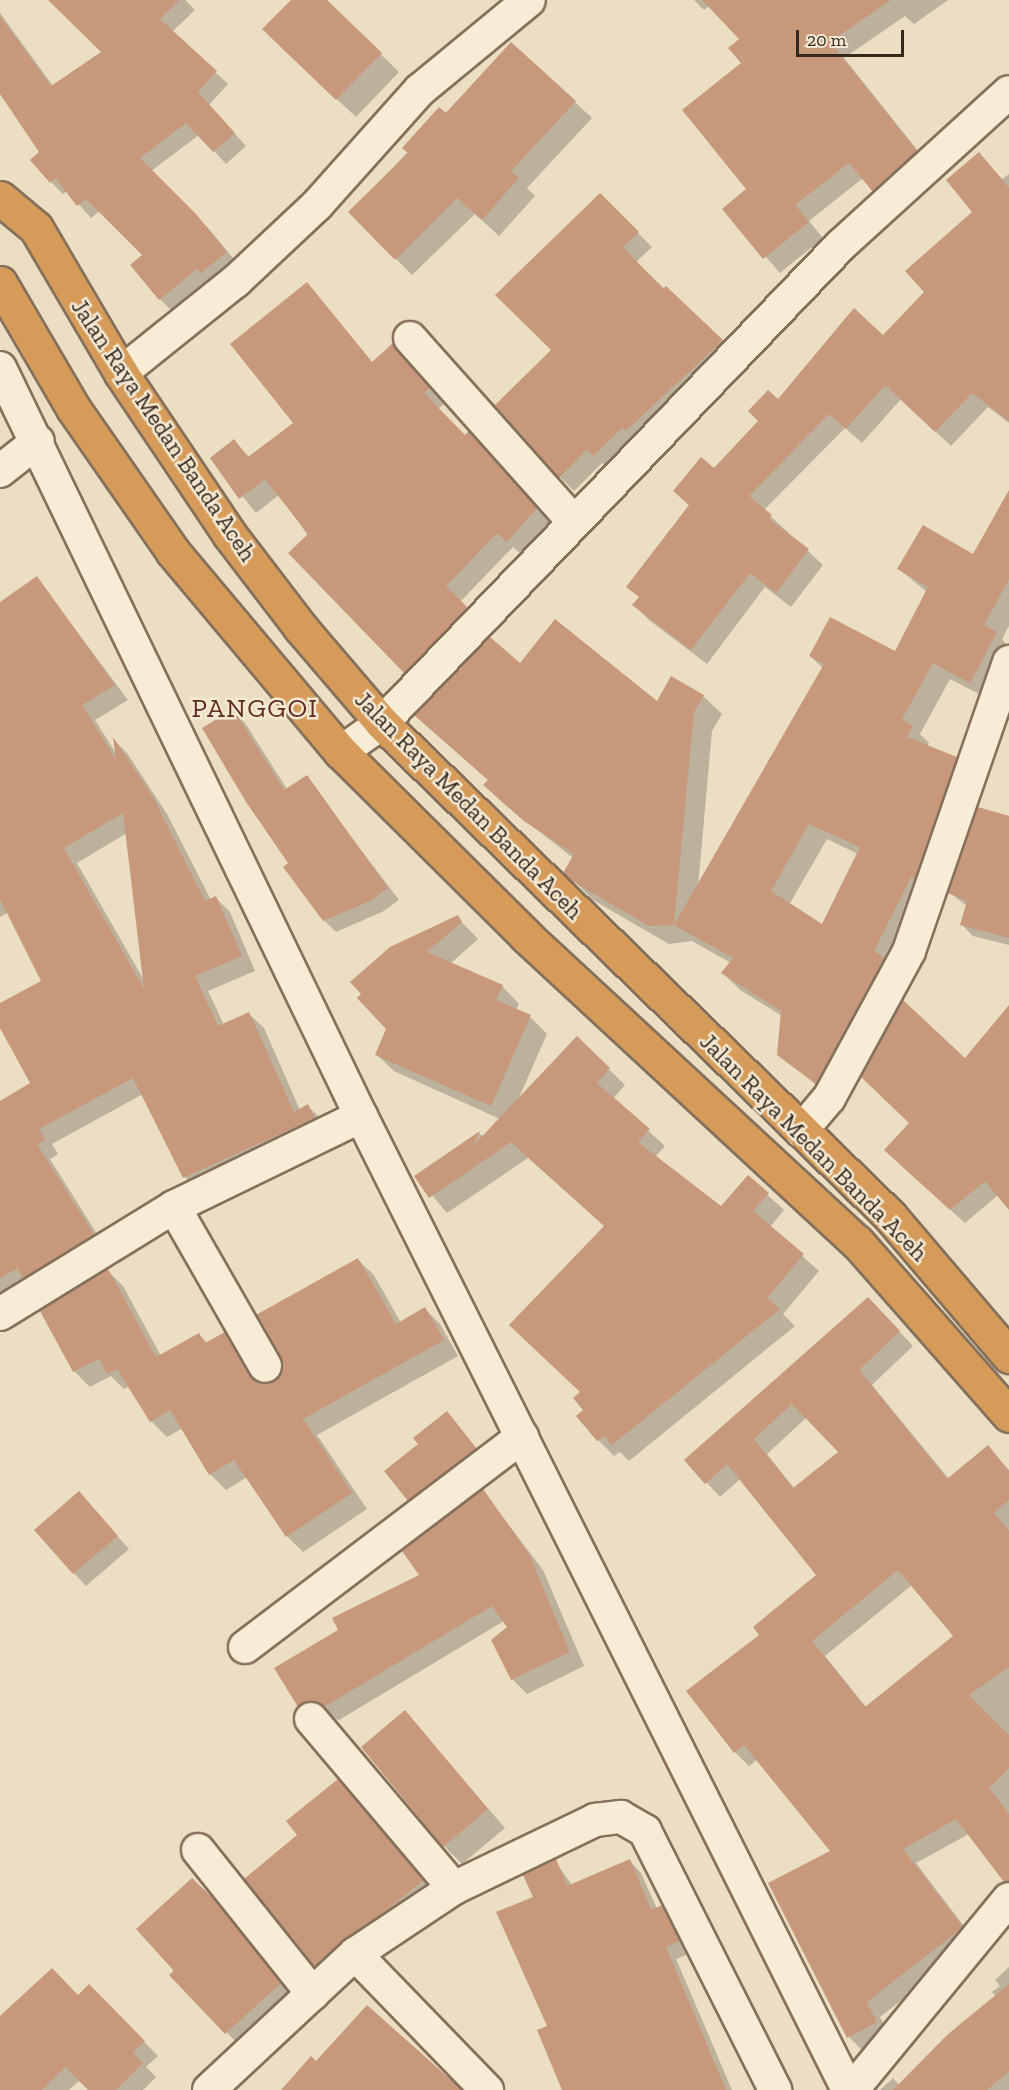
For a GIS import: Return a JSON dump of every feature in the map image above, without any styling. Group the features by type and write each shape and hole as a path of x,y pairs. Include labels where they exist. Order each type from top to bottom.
{"highway":[{"name":"Jalan Raya Medan Banda Aceh","path":"0,198 36,228 121,373 229,534 300,627 382,723 890,1216 1009,1356"},
{"name":"Jalan Raya Medan Banda Aceh","path":"0,284 73,408 173,552 340,752 564,971 857,1242 1009,1415"},
{"path":"564,971 594,931"},
{"path":"857,1242 890,1216"}],"street":[{"path":"121,373 236,281 317,205 420,90 530,0"},
{"path":"340,752 382,723 573,521 841,245 1009,92"},
{"path":"410,338 573,521"},
{"path":"0,368 38,441 114,609 361,1116 850,2090 1009,1899"},
{"path":"0,471 38,441"},
{"path":"801,1131 829,1098 909,951 1009,662"},
{"path":"0,1314 174,1207 361,1116"},
{"path":"174,1207 265,1366"},
{"path":"245,1647 522,1437"},
{"path":"311,1719 454,1888"},
{"path":"209,2090 356,1954 454,1888 595,1820 621,1817 645,1831 775,2090"},
{"path":"198,1850 313,1994"},
{"path":"356,1954 487,2090"}],"building":[{"path":"48,0 180,0 160,19 217,71 198,92 235,133 213,152 186,123 140,158 196,214 227,252 201,273 197,269 159,300 130,265 142,255 86,199 77,206 55,178 50,183 30,160 39,152 0,94 0,16 51,86 101,52"},
{"path":"291,0 327,0 382,53 336,100 262,29"},
{"path":"702,0 891,0 830,42 917,151 873,192 849,163 795,205 809,222 763,259 722,209 746,189 682,110 741,63 728,48 739,39"},
{"path":"511,42 576,101 511,171 519,178 482,220 457,198 395,260 348,212 408,153 402,148 439,107 446,113"},
{"path":"979,152 1009,188 1009,421 972,393 935,432 885,385 846,429 829,414 749,496 772,515 769,519 809,549 776,593 750,573 691,650 632,605 639,597 626,587 689,505 673,491 701,457 714,468 758,421 748,411 768,390 778,399 854,308 883,335 924,292 905,271 972,212 946,180"},
{"path":"600,193 639,232 623,247 663,289 666,286 723,340 626,431 622,428 593,456 587,449 559,478 494,406 551,350 495,295"},
{"path":"307,282 372,362 393,343 430,388 424,393 465,435 469,431 537,508 507,542 497,533 446,586 467,607 405,674 288,553 308,534 265,479 239,499 210,458 234,439 248,457 293,423 230,344"},
{"path":"1009,490 1009,579 984,625 997,632 970,683 933,663 902,719 913,726 907,737 957,757 915,879 911,877 874,951 884,958 816,1084 777,1055 781,1011 721,973 733,958 674,925 824,664 809,656 830,617 895,651 928,587 897,569 923,525 973,554","holes":["809,824 860,847 822,924 771,891"]},
{"path":"37,576 115,685 82,705 116,760 113,737 153,797 205,901 216,896 242,956 195,976 218,1026 249,1012 294,1112 308,1104 315,1118 183,1178 133,1078 39,1129 45,1140 37,1144 94,1235 23,1279 17,1268 0,1279 0,1101 30,1083 0,1028 0,1003 41,981 0,899 0,602","holes":["123,813 144,989 64,848"]},
{"path":"555,619 657,701 671,676 704,695 694,712 674,925 649,926 572,881 563,873 574,854 524,821 483,785 488,780 414,715 490,637 520,663"},
{"path":"233,709 284,790 307,775 388,888 370,901 323,921 283,867 288,863 246,802 202,728"},
{"path":"978,807 1009,816 1009,938 960,925 967,901 948,893"},
{"path":"458,915 462,922 427,952 503,985 496,1000 531,1015 491,1106 375,1055 386,1029 357,998 361,994 350,982 390,947"},
{"path":"903,1000 965,1058 1009,1005 1009,1210 985,1181 950,1210 884,1150 909,1123 861,1077"},
{"path":"577,1036 610,1068 597,1083 650,1129 638,1142 721,1206 748,1175 769,1193 753,1211 804,1254 767,1298 780,1309 612,1445 604,1436 597,1441 576,1416 583,1410 573,1398 580,1392 509,1325 604,1226 511,1142 429,1198 414,1176 480,1131 473,1146"},
{"path":"358,1258 396,1324 425,1307 444,1340 303,1419 352,1493 286,1537 234,1460 209,1475 170,1410 150,1422 117,1369 107,1374 99,1359 73,1372 40,1311 108,1269 156,1357 199,1333 205,1343 225,1332 250,1375 266,1384 280,1376 283,1365 256,1315"},
{"path":"868,1297 900,1331 859,1370 947,1479 988,1445 1009,1471 1009,1500 994,1513 1009,1531 1009,1667 969,1695 1009,1735 1009,1768 989,1788 1009,1814 1009,1881 1004,1882 956,1819 903,1849 963,1927 867,2002 877,2022 847,2038 768,1883 830,1851 744,1745 734,1753 686,1691 759,1635 753,1627 816,1575 727,1464 705,1484 684,1460","holes":["792,1404 838,1452 793,1488 754,1439","898,1570 953,1636 865,1707 812,1641"]},
{"path":"447,1411 477,1449 408,1501 384,1471 418,1444 413,1438"},
{"path":"483,1489 529,1554 570,1652 511,1680 491,1640 507,1627 492,1606 324,1707 308,1701 298,1707 274,1668 338,1630 332,1618 419,1575 402,1551"},
{"path":"79,1491 118,1536 73,1574 34,1530"},
{"path":"405,1710 488,1809 443,1847 361,1747"},
{"path":"338,1779 424,1880 315,1967 244,1879 297,1835 286,1821"},
{"path":"556,1859 567,1886 630,1859 651,1910 662,1905 680,1941 666,1947 726,2090 562,2090 537,2030 547,2026 496,1912 533,1897 523,1875"},
{"path":"192,1878 216,1901 281,1983 225,2034 169,1975 174,1971 136,1929"},
{"path":"52,1968 78,1995 89,1984 145,2041 133,2053 143,2063 116,2090 88,2090 65,2067 42,2090 0,2090 0,2016"},
{"path":"1009,1984 1009,2071 987,2090 893,2090 947,2035"},
{"path":"367,2005 462,2090 281,2090 311,2056 316,2061"}],"district":[{"name":"PANGGOI","path":"255,709"}]}
